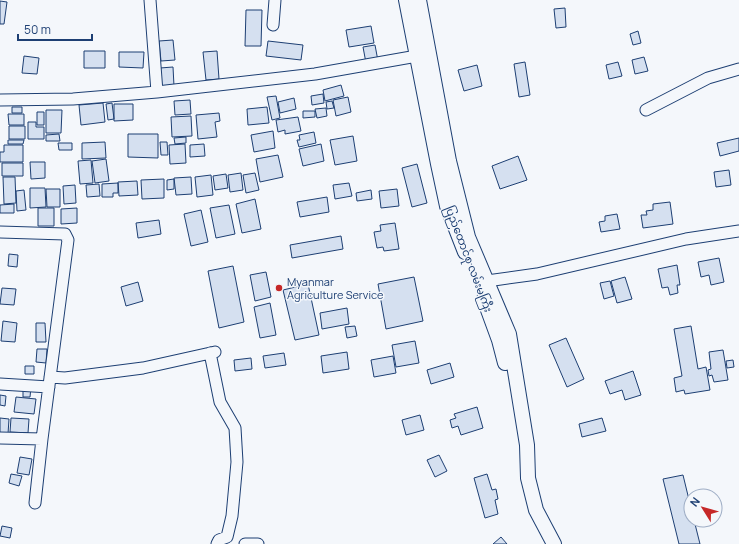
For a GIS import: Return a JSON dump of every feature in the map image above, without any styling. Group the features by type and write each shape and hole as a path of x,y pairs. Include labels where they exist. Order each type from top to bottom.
{"main road":[{"name":"ပြည်ထောင်စု လမ်းမကြီး","path":"406,0 447,206 499,340 527,445"},
{"path":"419,0 449,161 468,237 509,334 527,445 528,478 536,510 554,544"}],"street":[{"path":"150,0 157,92"},
{"path":"273,25 275,0"},
{"path":"0,100 73,99 157,92 315,74 417,56"},
{"path":"646,110 708,78 739,69"},
{"path":"486,281 537,274 686,239 739,231"},
{"path":"0,232 65,234 68,240 35,503"},
{"path":"0,384 50,382 65,378 143,368 213,352 220,402 235,428 237,462 232,516 227,537 219,540 217,544"},
{"path":"0,438 42,439"},
{"path":"245,544 258,544"}],"building":[{"path":"0,1 7,2 4,24 0,24"},
{"path":"565,8 566,27 556,28 554,9"},
{"path":"246,10 262,10 261,46 245,46"},
{"path":"371,26 374,43 349,47 346,30"},
{"path":"638,31 641,43 633,45 630,34"},
{"path":"173,40 175,60 161,61 159,41"},
{"path":"268,41 303,45 301,60 266,56"},
{"path":"375,45 378,61 366,63 363,47"},
{"path":"84,51 105,51 105,68 84,68"},
{"path":"217,51 219,79 206,80 203,52"},
{"path":"119,52 144,52 143,68 119,67"},
{"path":"24,56 39,58 37,74 22,73"},
{"path":"644,57 648,71 635,74 632,60"},
{"path":"525,62 530,95 519,97 514,64"},
{"path":"618,62 622,76 609,79 606,65"},
{"path":"477,65 482,86 464,91 458,70"},
{"path":"173,67 174,86 161,87 160,68"},
{"path":"341,85 344,96 325,101 323,90"},
{"path":"323,94 324,103 312,105 311,96"},
{"path":"276,96 280,118 272,120 267,97"},
{"path":"348,97 351,112 336,116 333,100"},
{"path":"294,98 296,109 280,113 278,102"},
{"path":"190,100 191,114 175,115 174,101"},
{"path":"332,101 334,108 327,109 326,102"},
{"path":"103,103 105,122 81,125 79,105"},
{"path":"112,103 114,119 108,120 106,104"},
{"path":"114,104 133,104 133,120 114,121"},
{"path":"12,107 22,107 22,113 12,113"},
{"path":"267,107 269,123 248,125 247,109"},
{"path":"326,108 327,116 317,118 315,109"},
{"path":"46,110 62,110 61,133 46,133"},
{"path":"303,111 315,111 315,117 303,118"},
{"path":"37,112 44,112 44,125 37,125"},
{"path":"219,113 220,121 215,122 217,137 198,139 196,115"},
{"path":"8,114 24,114 24,125 9,125"},
{"path":"191,116 192,136 172,137 171,117"},
{"path":"298,117 301,131 285,134 285,130 278,132 276,120"},
{"path":"28,122 36,122 36,127 44,127 44,139 28,139"},
{"path":"9,126 25,126 25,139 9,139"},
{"path":"273,131 275,148 254,152 251,135"},
{"path":"314,132 316,143 299,147 297,140 300,140 299,135"},
{"path":"59,134 60,141 46,141 46,135"},
{"path":"128,134 158,134 158,158 128,157"},
{"path":"353,136 357,161 335,165 330,140"},
{"path":"186,137 186,143 175,144 174,138"},
{"path":"739,138 739,151 720,156 717,143"},
{"path":"8,140 24,140 23,144 8,144"},
{"path":"105,142 106,158 82,159 82,143"},
{"path":"160,142 167,142 168,155 161,155"},
{"path":"58,143 72,143 72,150 59,150"},
{"path":"185,144 186,163 170,164 169,145"},
{"path":"204,144 205,156 190,157 190,145"},
{"path":"321,144 324,161 303,166 299,149"},
{"path":"4,145 23,145 23,162 0,162 0,152 4,152"},
{"path":"278,155 283,177 260,182 256,159"},
{"path":"518,156 527,180 500,189 492,166"},
{"path":"106,159 109,181 95,183 92,161"},
{"path":"91,160 93,183 80,184 78,161"},
{"path":"30,162 45,162 45,178 31,179"},
{"path":"2,163 23,163 23,176 2,176"},
{"path":"417,164 427,203 412,207 402,168"},
{"path":"729,170 731,185 716,187 714,172"},
{"path":"241,173 243,190 230,192 228,175"},
{"path":"255,173 259,190 246,193 243,175"},
{"path":"226,174 228,188 215,190 213,176"},
{"path":"211,175 213,195 197,197 195,177"},
{"path":"3,177 15,177 16,203 4,204"},
{"path":"191,177 192,194 176,195 174,178"},
{"path":"164,179 164,198 142,199 141,180"},
{"path":"174,179 174,189 167,190 167,180"},
{"path":"137,181 138,195 119,196 118,182"},
{"path":"118,183 118,193 113,193 113,197 102,197 102,184"},
{"path":"349,183 352,196 335,199 333,185"},
{"path":"99,184 100,196 87,197 86,185"},
{"path":"75,185 76,203 64,204 63,186"},
{"path":"30,188 45,188 46,207 30,208"},
{"path":"46,189 60,189 60,207 47,207"},
{"path":"397,189 399,206 381,208 379,191"},
{"path":"24,190 26,210 17,211 16,191"},
{"path":"371,190 372,199 357,201 356,193"},
{"path":"327,197 329,212 300,217 297,202"},
{"path":"255,199 261,229 242,233 236,204"},
{"path":"670,202 673,224 643,228 641,215 647,215 646,211 653,210 653,204"},
{"path":"14,204 14,213 0,213 0,205"},
{"path":"229,205 235,234 216,238 210,208"},
{"path":"38,208 54,208 54,226 38,226"},
{"path":"77,208 77,223 61,224 61,209"},
{"path":"201,210 208,242 191,246 184,214"},
{"path":"617,214 620,229 601,232 599,222 605,221 605,216"},
{"path":"159,220 161,234 138,238 136,223"},
{"path":"395,223 399,249 384,251 383,247 377,248 374,232 381,231 380,225"},
{"path":"341,236 343,249 292,258 290,245"},
{"path":"9,254 18,255 17,267 8,266"},
{"path":"719,258 724,282 711,285 709,275 701,277 698,262"},
{"path":"677,265 680,285 677,285 678,293 670,295 668,287 662,288 658,269"},
{"path":"233,266 244,322 219,328 208,271"},
{"path":"266,272 271,297 255,301 250,275"},
{"path":"414,277 423,321 386,329 378,284"},
{"path":"625,277 632,299 617,303 611,281"},
{"path":"610,281 614,296 604,299 600,283"},
{"path":"138,282 143,301 126,306 121,287"},
{"path":"308,284 319,335 295,340 283,290"},
{"path":"2,288 16,289 14,305 0,304"},
{"path":"270,303 276,335 260,338 254,307"},
{"path":"347,308 349,324 322,329 320,313"},
{"path":"3,321 17,323 15,342 1,341"},
{"path":"36,323 45,323 46,342 36,342"},
{"path":"355,326 357,336 347,338 345,327"},
{"path":"691,326 698,369 706,367 710,390 685,394 684,390 676,392 674,378 682,376 674,329"},
{"path":"566,338 584,379 567,387 549,345"},
{"path":"415,341 419,363 396,367 392,345"},
{"path":"37,349 47,349 46,363 36,362"},
{"path":"723,350 728,380 714,382 712,375 709,376 708,370 711,369 709,352"},
{"path":"347,352 349,369 323,373 321,356"},
{"path":"284,353 286,365 265,368 263,356"},
{"path":"393,356 396,373 374,377 371,360"},
{"path":"251,358 252,369 235,371 234,360"},
{"path":"733,360 734,367 727,368 726,361"},
{"path":"450,363 454,377 431,384 427,370"},
{"path":"25,366 34,366 34,374 25,374"},
{"path":"633,371 641,395 625,400 622,390 610,394 605,381"},
{"path":"23,387 31,387 30,397 23,397"},
{"path":"0,395 6,396 5,406 0,405"},
{"path":"16,397 36,399 34,414 14,412"},
{"path":"477,407 483,428 461,435 458,426 452,428 450,420 456,418 454,414"},
{"path":"420,415 424,430 406,435 402,420"},
{"path":"0,418 9,419 8,434 0,436"},
{"path":"11,418 29,419 28,433 10,432"},
{"path":"602,418 606,431 582,437 579,424"},
{"path":"439,455 447,471 435,477 427,460"},
{"path":"20,457 32,459 29,475 17,473"},
{"path":"11,474 22,476 19,486 9,483"},
{"path":"487,474 492,490 496,489 498,499 495,500 498,514 485,518 474,478"},
{"path":"683,475 686,488 683,488 683,528 696,528 700,544 679,544 663,479"},
{"path":"2,526 12,528 10,538 0,536"},
{"path":"501,537 507,544 493,544"}],"place":[{"name":"Myanmar Agriculture Service","path":"279,288"}]}
